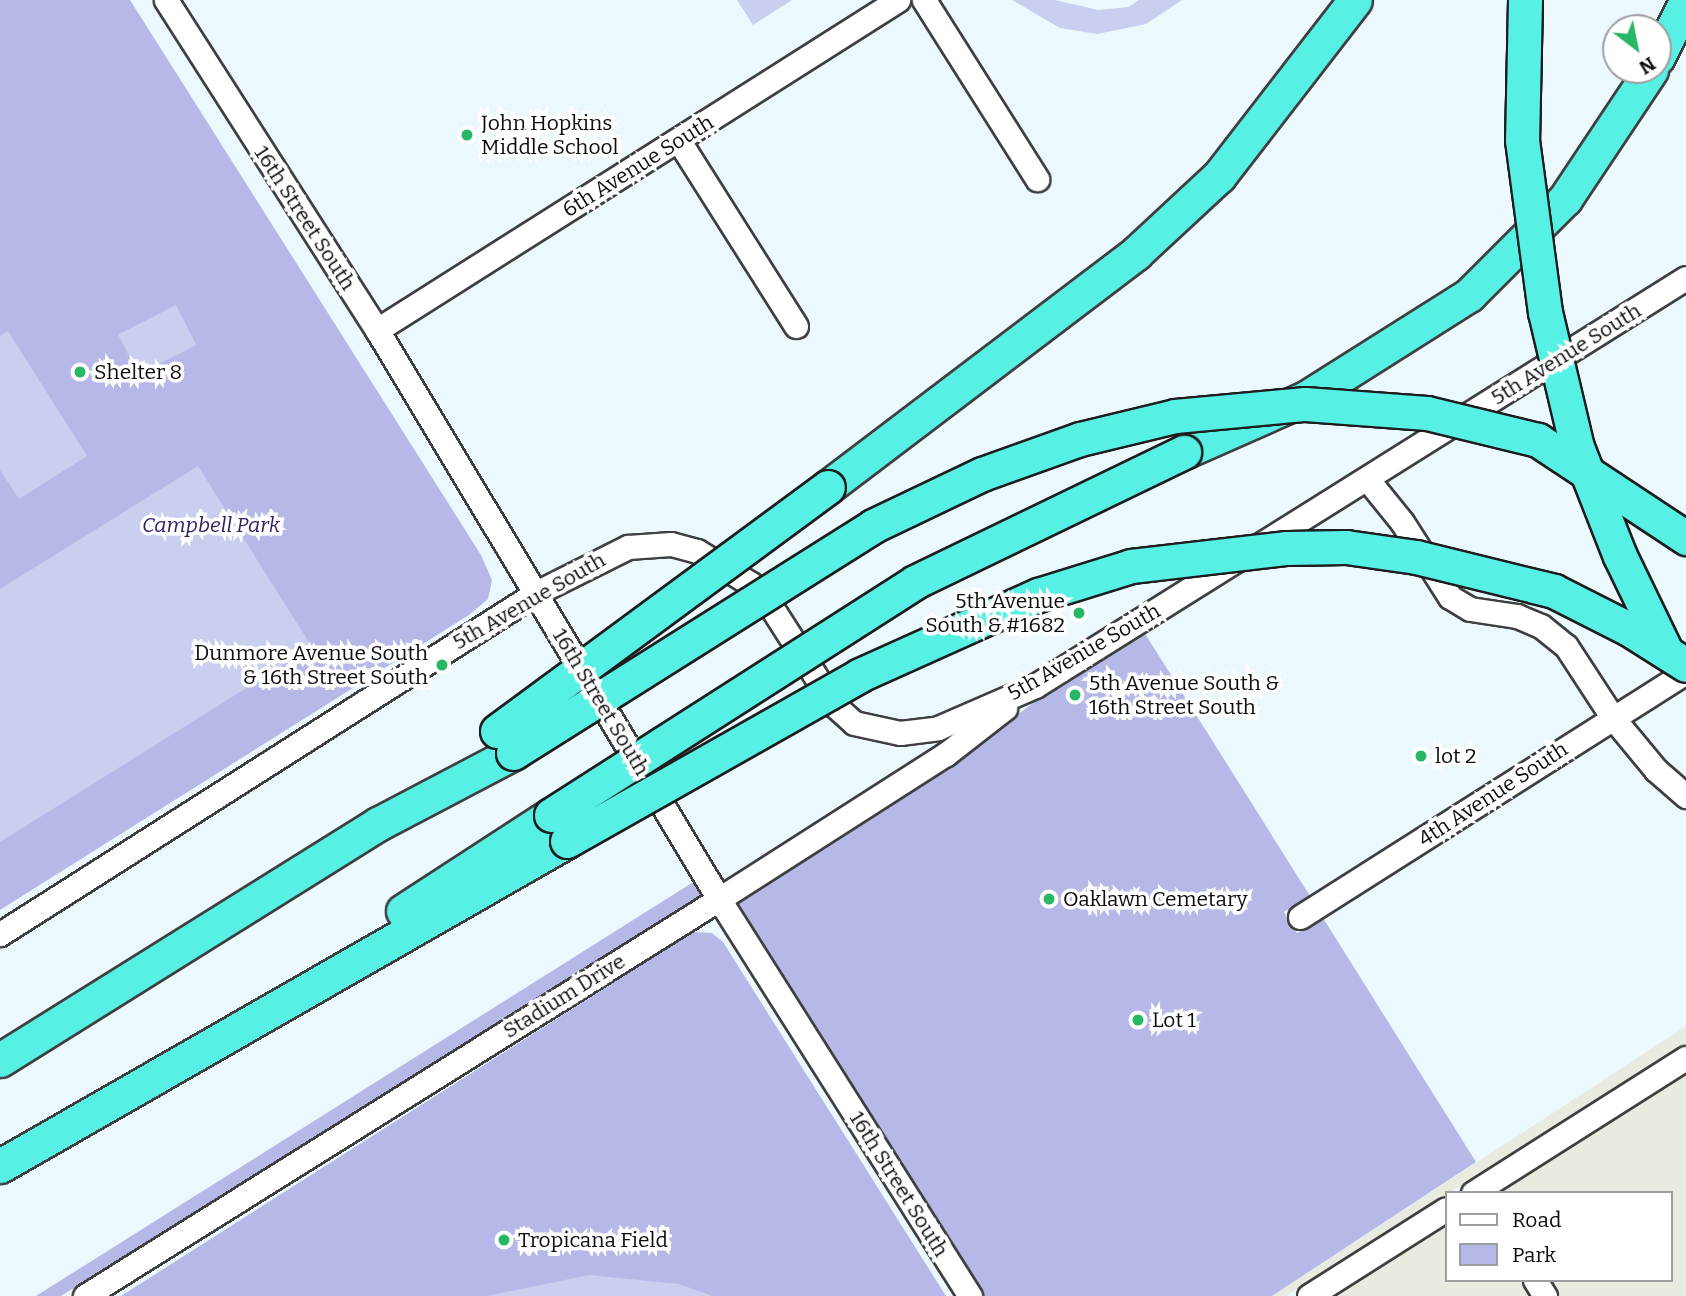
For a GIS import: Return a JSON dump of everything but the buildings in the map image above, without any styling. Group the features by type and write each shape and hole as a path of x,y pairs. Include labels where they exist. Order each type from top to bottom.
{"highway":[{"path":"505,742 828,487 1136,253 1219,176 1355,0"},
{"path":"1525,0 1521,140 1545,312 1582,459 1653,629 1686,685"},
{"path":"1672,29 1686,1"},
{"path":"0,1166 559,828 915,582 1184,452 1306,398 1469,295 1565,199 1642,84"},
{"path":"0,1060 505,742 873,526 982,474 1080,439 1175,416 1305,404 1427,413 1538,440 1686,538"},
{"path":"559,828 859,675 1038,596 1131,566 1287,548 1346,547 1416,556 1554,591 1629,629 1686,665"}],"street":[{"name":"16th Street South","path":"166,0 377,330 719,899 970,1296"},
{"name":"6th Avenue South","path":"377,330 898,0"},
{"path":"924,0 1037,179"},
{"path":"679,141 796,326"},
{"name":"5th Avenue South","path":"0,934 536,593 628,547 671,544 697,551 751,584 770,605 834,705 854,723 877,731 916,733 938,728 1035,686 1368,480 1686,278"},
{"path":"1368,480 1402,522 1450,597 1470,609 1517,616 1541,626 1584,668 1613,718 1656,770 1686,796"},
{"name":"4th Avenue South","path":"1300,917 1686,672"},
{"name":"Stadium Drive","path":"85,1296 946,754 1035,686"},
{"path":"1479,1191 1686,1058"},
{"path":"1309,1296 1444,1210"}],"shaded area":[{"path":"1686,1026 1686,1043 1452,1191 1444,1191 1444,1196 1286,1296 1272,1296"},
{"path":"1686,1073 1686,1296 1558,1296 1549,1282 1672,1282 1672,1191 1499,1191"},
{"path":"1444,1225 1444,1282 1523,1282 1531,1296 1333,1296"}],"green space":[{"name":"Campbell Park","path":"0,0 130,0 481,555 492,580 488,599 469,615 0,910"},
{"path":"737,0 792,0 753,25"},
{"path":"1012,0 1055,0 1098,10 1128,7 1139,0 1182,0 1146,24 1097,34 1060,28"},
{"path":"176,305 196,345 139,375 118,335"},
{"path":"8,331 87,456 19,499 0,470 0,336"},
{"path":"198,466 312,647 0,842 0,589"},
{"name":"Lot 1","path":"1144,632 1310,896 1284,912 1297,933 1323,918 1476,1162 1272,1296 984,1296 735,903 952,764 1041,697"},
{"path":"695,881 703,894 61,1296 36,1296"},
{"path":"693,932 712,933 723,942 946,1296 121,1296"},
{"name":"Tropicana Field","path":"589,1275 679,1284 712,1296 487,1296"}],"place":[{"name":"John Hopkins Middle School","path":"467,135"},
{"name":"Shelter 8","path":"80,372"},
{"name":"5th Avenue South & #1682","path":"1079,613"},
{"name":"Dunmore Avenue South & 16th Street South","path":"442,665"},
{"name":"5th Avenue South & 16th Street South","path":"1075,695"},
{"name":"lot 2","path":"1421,756"},
{"name":"Oaklawn Cemetary","path":"1049,899"},
{"name":"Lot 1","path":"1138,1020"},
{"name":"Tropicana Field","path":"504,1240"}]}
